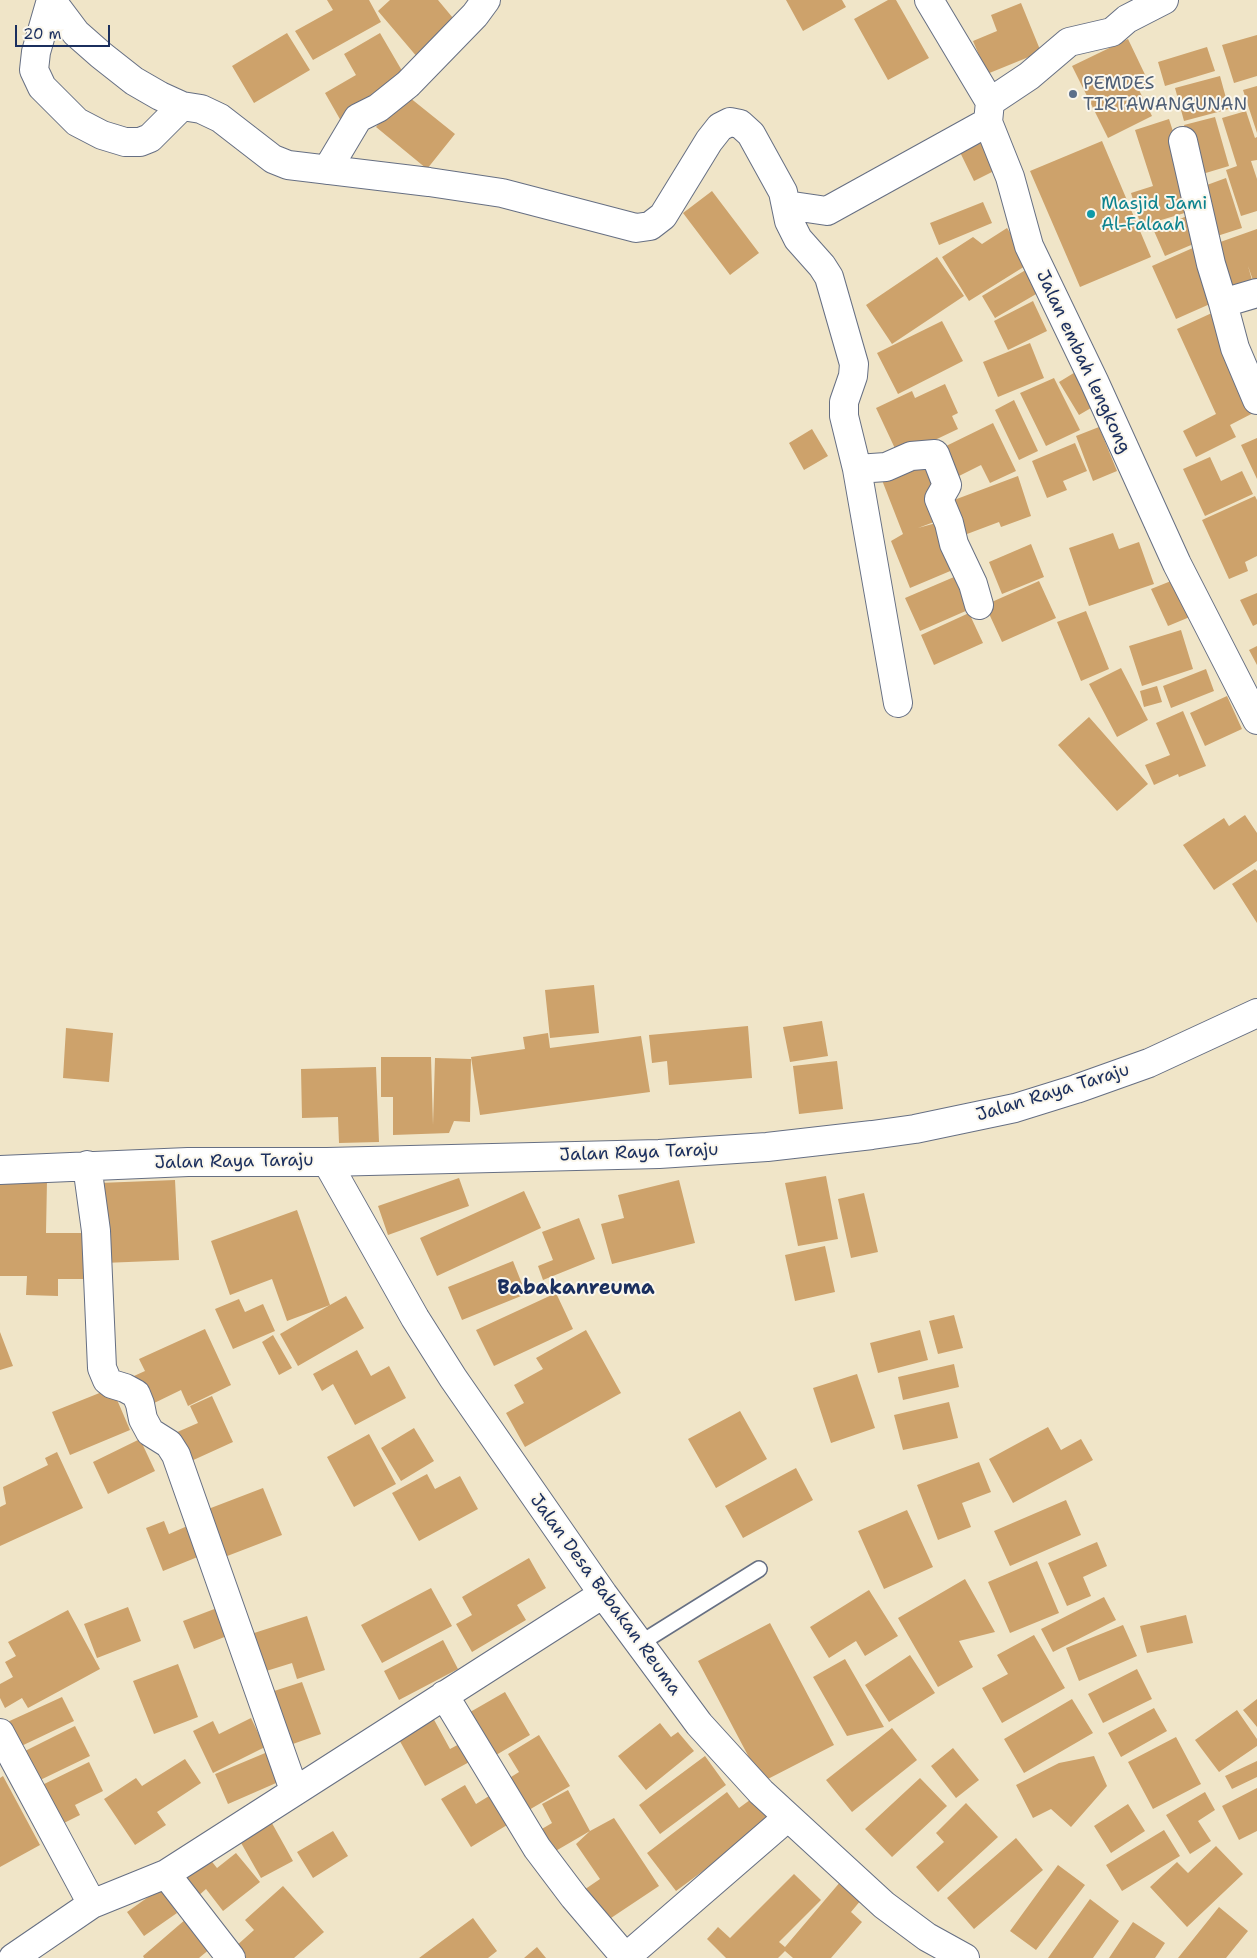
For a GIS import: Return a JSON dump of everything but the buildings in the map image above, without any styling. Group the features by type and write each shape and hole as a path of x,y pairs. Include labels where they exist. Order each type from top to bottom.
{"street":[{"path":"327,170 358,118 378,108 408,84 475,15 486,0"},
{"name":"Jalan embah lengkong","path":"929,0 989,112 1010,177 1029,246 1094,381 1177,564 1257,720"},
{"path":"786,204 827,211 989,112 1069,42 1112,32 1127,19 1164,0"},
{"path":"52,1 36,52 34,70 42,87 77,122 102,135 125,142 140,142 150,138 182,106"},
{"path":"52,1 76,32 134,81 182,106 201,109 220,118 273,159 288,165 429,182 502,194 636,228 650,226 662,216 709,141 720,127 730,122 740,124 750,134 783,192 789,221 798,239 822,266 829,277 854,364 844,402 844,409 857,469 898,703"},
{"path":"1183,140 1210,256 1235,348 1257,400"},
{"path":"1223,304 1257,293"},
{"path":"857,469 886,467 912,456 935,454 947,485 939,499 949,522 954,544 973,584 979,605"},
{"name":"Jalan Raya Taraju","path":"0,1170 188,1162 327,1162 659,1154 767,1147 915,1129 1015,1108 1076,1089 1149,1063 1257,1013"},
{"name":"Jalan Desa Babakan Reuma","path":"327,1162 415,1318 453,1378 603,1594 699,1724 761,1792 884,1905 927,1937 965,1958"},
{"path":"87,1165 96,1232 102,1368 107,1380 112,1384 136,1394 143,1419 150,1432 169,1444 176,1454 294,1790"},
{"path":"13,1958 92,1904 166,1874 294,1790 603,1594"},
{"path":"444,1695 537,1848 574,1897 625,1958 788,1817"},
{"path":"0,1733 92,1904"},
{"path":"166,1874 231,1958"}],"lane":[{"path":"639,1644 759,1569"}],"place":[{"name":"PEMDES TIRTAWANGUNAN","path":"1073,94"},
{"name":"Masjid Jami Al-Falaah","path":"1091,214"}],"district":[{"name":"Babakanreuma","path":"576,1289"}]}
